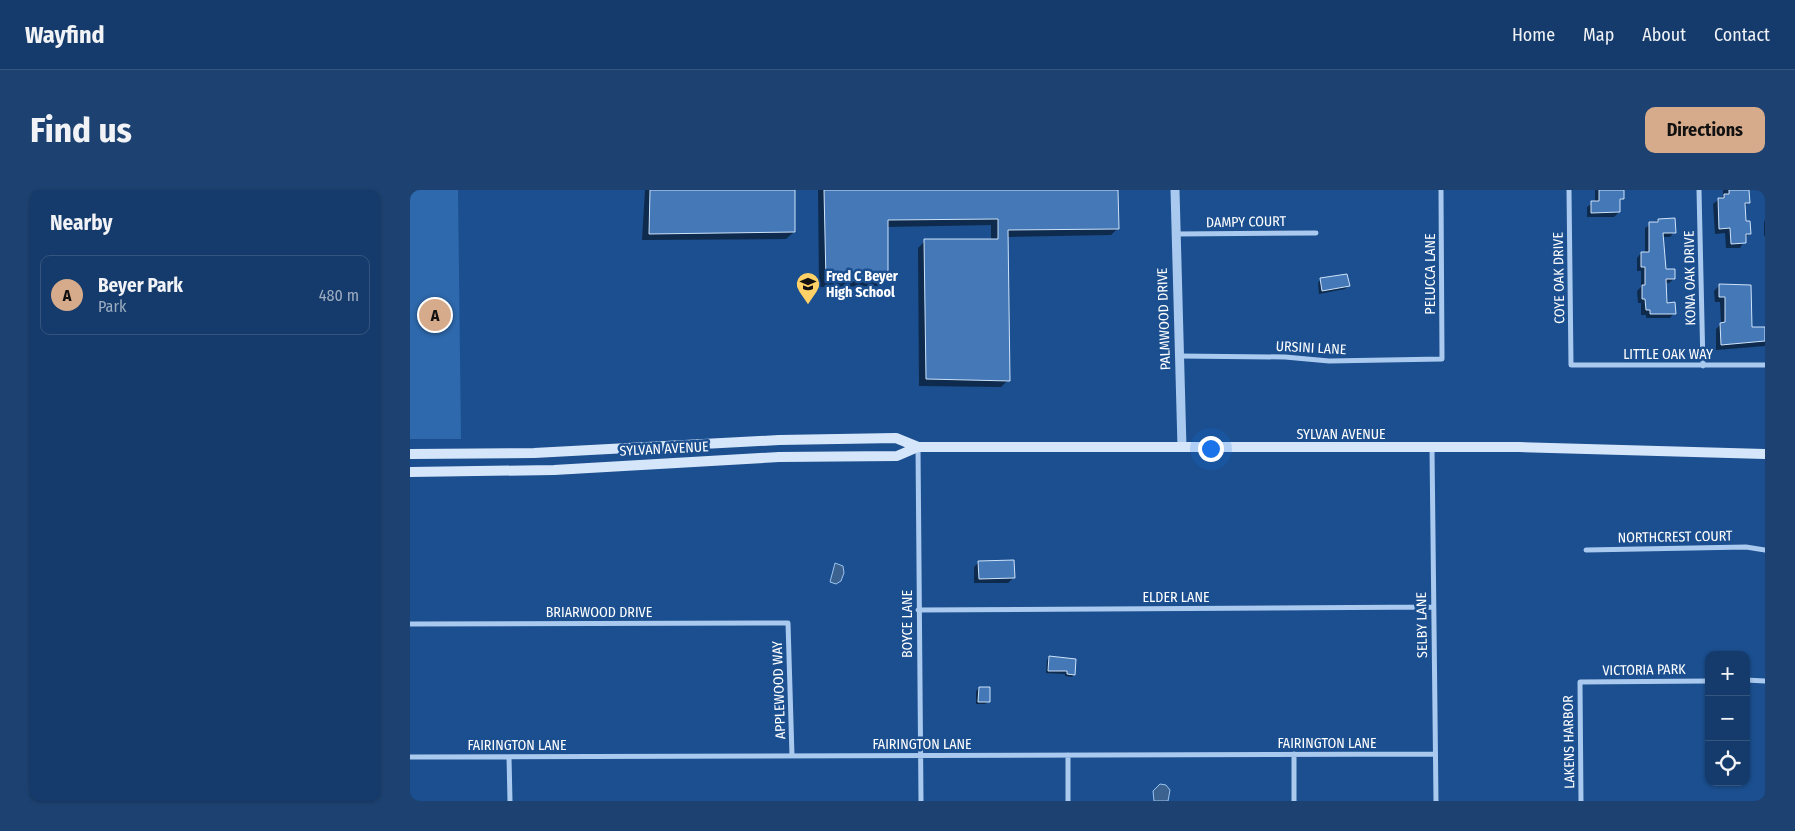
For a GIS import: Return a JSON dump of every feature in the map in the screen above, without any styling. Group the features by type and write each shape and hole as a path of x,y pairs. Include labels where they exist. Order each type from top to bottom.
{"main road":[{"name":"SYLVAN AVENUE","path":"410,454 580,451 779,440 896,438 918,447 1519,448 1765,454"},
{"name":"SYLVAN AVENUE","path":"410,472 554,470 770,458 897,456 918,447"}],"street":[{"name":"PALMWOOD DRIVE","path":"1175,190 1182,447"},
{"name":"PELUCCA LANE","path":"1441,190 1442,359"},
{"name":"COYE OAK DRIVE","path":"1569,190 1571,365"},
{"name":"KONA OAK DRIVE","path":"1699,190 1703,366"},
{"name":"DAMPY COURT","path":"1176,234 1316,232"},
{"name":"URSINI LANE","path":"1179,356 1285,357 1329,361 1442,359"},
{"name":"LITTLE OAK WAY","path":"1571,365 1765,365"},
{"name":"BOYCE LANE","path":"918,447 921,801"},
{"name":"SELBY LANE","path":"1432,448 1436,801"},
{"name":"NORTHCREST COURT","path":"1586,550 1746,547 1765,550"},
{"name":"ELDER LANE","path":"918,610 1433,608"},
{"name":"BRIARWOOD DRIVE","path":"410,624 788,623"},
{"name":"APPLEWOOD WAY","path":"788,623 792,756"},
{"path":"1750,680 1765,681"},
{"name":"VICTORIA PARK","path":"1580,682 1705,681"},
{"name":"LAKENS HARBOR","path":"1580,682 1582,801"},
{"name":"FAIRINGTON LANE","path":"410,757 920,754 1435,754"},
{"path":"1294,754 1294,801"},
{"path":"1068,755 1068,801"},
{"path":"509,757 510,801"}],"shaded area":[{"path":"410,190 458,190 461,439 410,439"},
{"path":"835,563 843,566 844,573 841,581 836,584 830,582"},
{"path":"1160,784 1166,785 1170,790 1168,801 1154,801 1153,791"}],"building":[{"path":"650,190 795,190 795,232 649,234"},
{"path":"824,190 1118,190 1119,229 1008,230 1010,381 926,379 924,239 998,239 998,219 888,220 888,280 826,281"},
{"path":"1599,190 1624,190 1624,199 1620,199 1620,212 1591,213 1591,201 1599,201"},
{"path":"1729,190 1749,190 1750,203 1745,203 1746,221 1750,221 1751,234 1746,234 1746,243 1731,244 1730,228 1719,229 1718,198 1724,198 1724,194 1729,194"},
{"path":"1675,218 1676,233 1663,233 1666,269 1675,269 1675,279 1666,279 1667,303 1675,302 1676,314 1650,314 1650,310 1646,310 1645,299 1642,299 1642,285 1645,285 1645,267 1641,267 1641,252 1649,252 1649,222 1658,222 1658,219"},
{"path":"1347,274 1350,286 1322,291 1320,278"},
{"path":"1719,284 1751,285 1752,327 1765,327 1765,341 1721,345 1720,323 1725,322 1725,297 1719,297"},
{"path":"1014,560 1015,578 979,579 978,561"},
{"path":"1049,656 1076,659 1075,675 1067,674 1067,671 1048,671"},
{"path":"979,687 990,687 990,702 978,702"}],"place":[{"name":"Fred C Beyer High School","path":"808,305"},
{"name":"Beyer Park","path":"435,315"}]}
